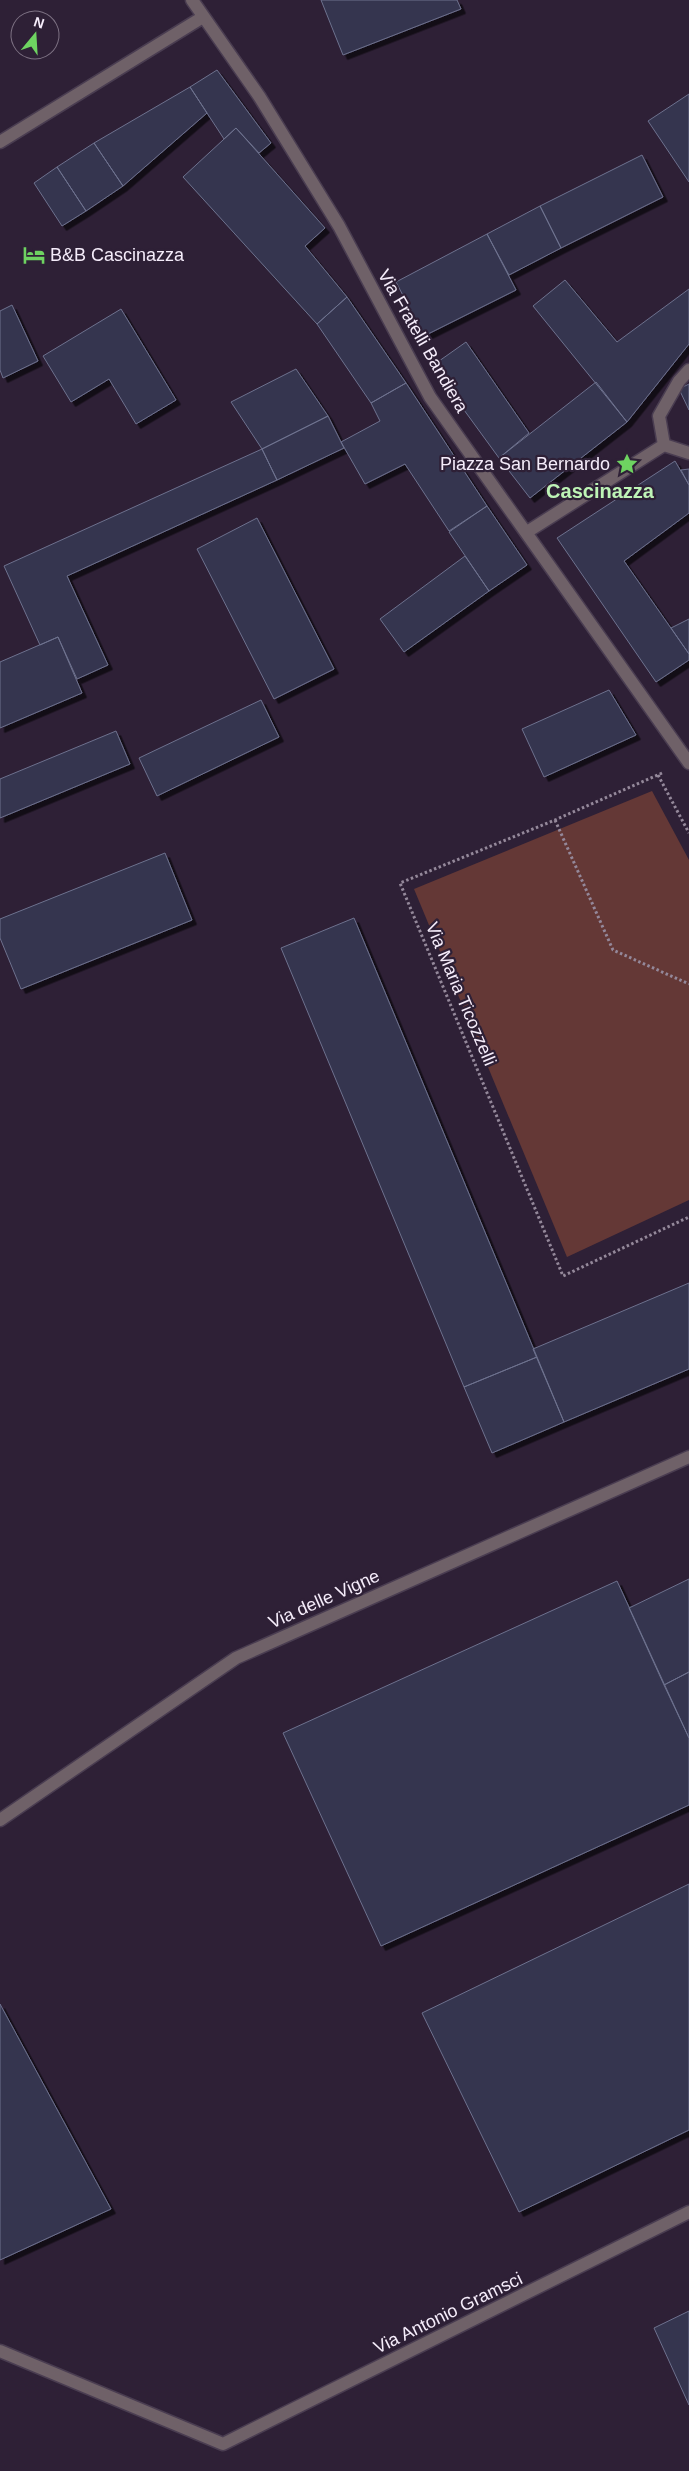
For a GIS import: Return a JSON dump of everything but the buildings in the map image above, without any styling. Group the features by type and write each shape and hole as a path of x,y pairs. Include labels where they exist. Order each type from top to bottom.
{"street":[{"name":"Via Fratelli Bandiera","path":"192,0 259,96 339,226 430,397 689,763"},
{"path":"0,142 203,17"},
{"path":"664,445 659,416 679,382 689,370"},
{"path":"527,532 664,445"},
{"path":"664,445 689,453"},
{"name":"Via delle Vigne","path":"0,1820 236,1658 689,1457"},
{"name":"Via Antonio Gramsci","path":"0,2351 223,2444 689,2212"}],"path":[{"name":"Via Maria Ticozzelli","path":"689,763 400,883 564,1276 689,1217"},
{"path":"658,776 689,833"},
{"path":"555,820 613,950 689,984"}],"shaded area":[{"path":"652,791 689,860 689,1200 567,1257 414,889"}],"place":[{"name":"B&B Cascinazza","path":"34,255"},
{"name":"Piazza San Bernardo","path":"627,464"}],"district":[{"name":"Cascinazza","path":"600,491"}]}
